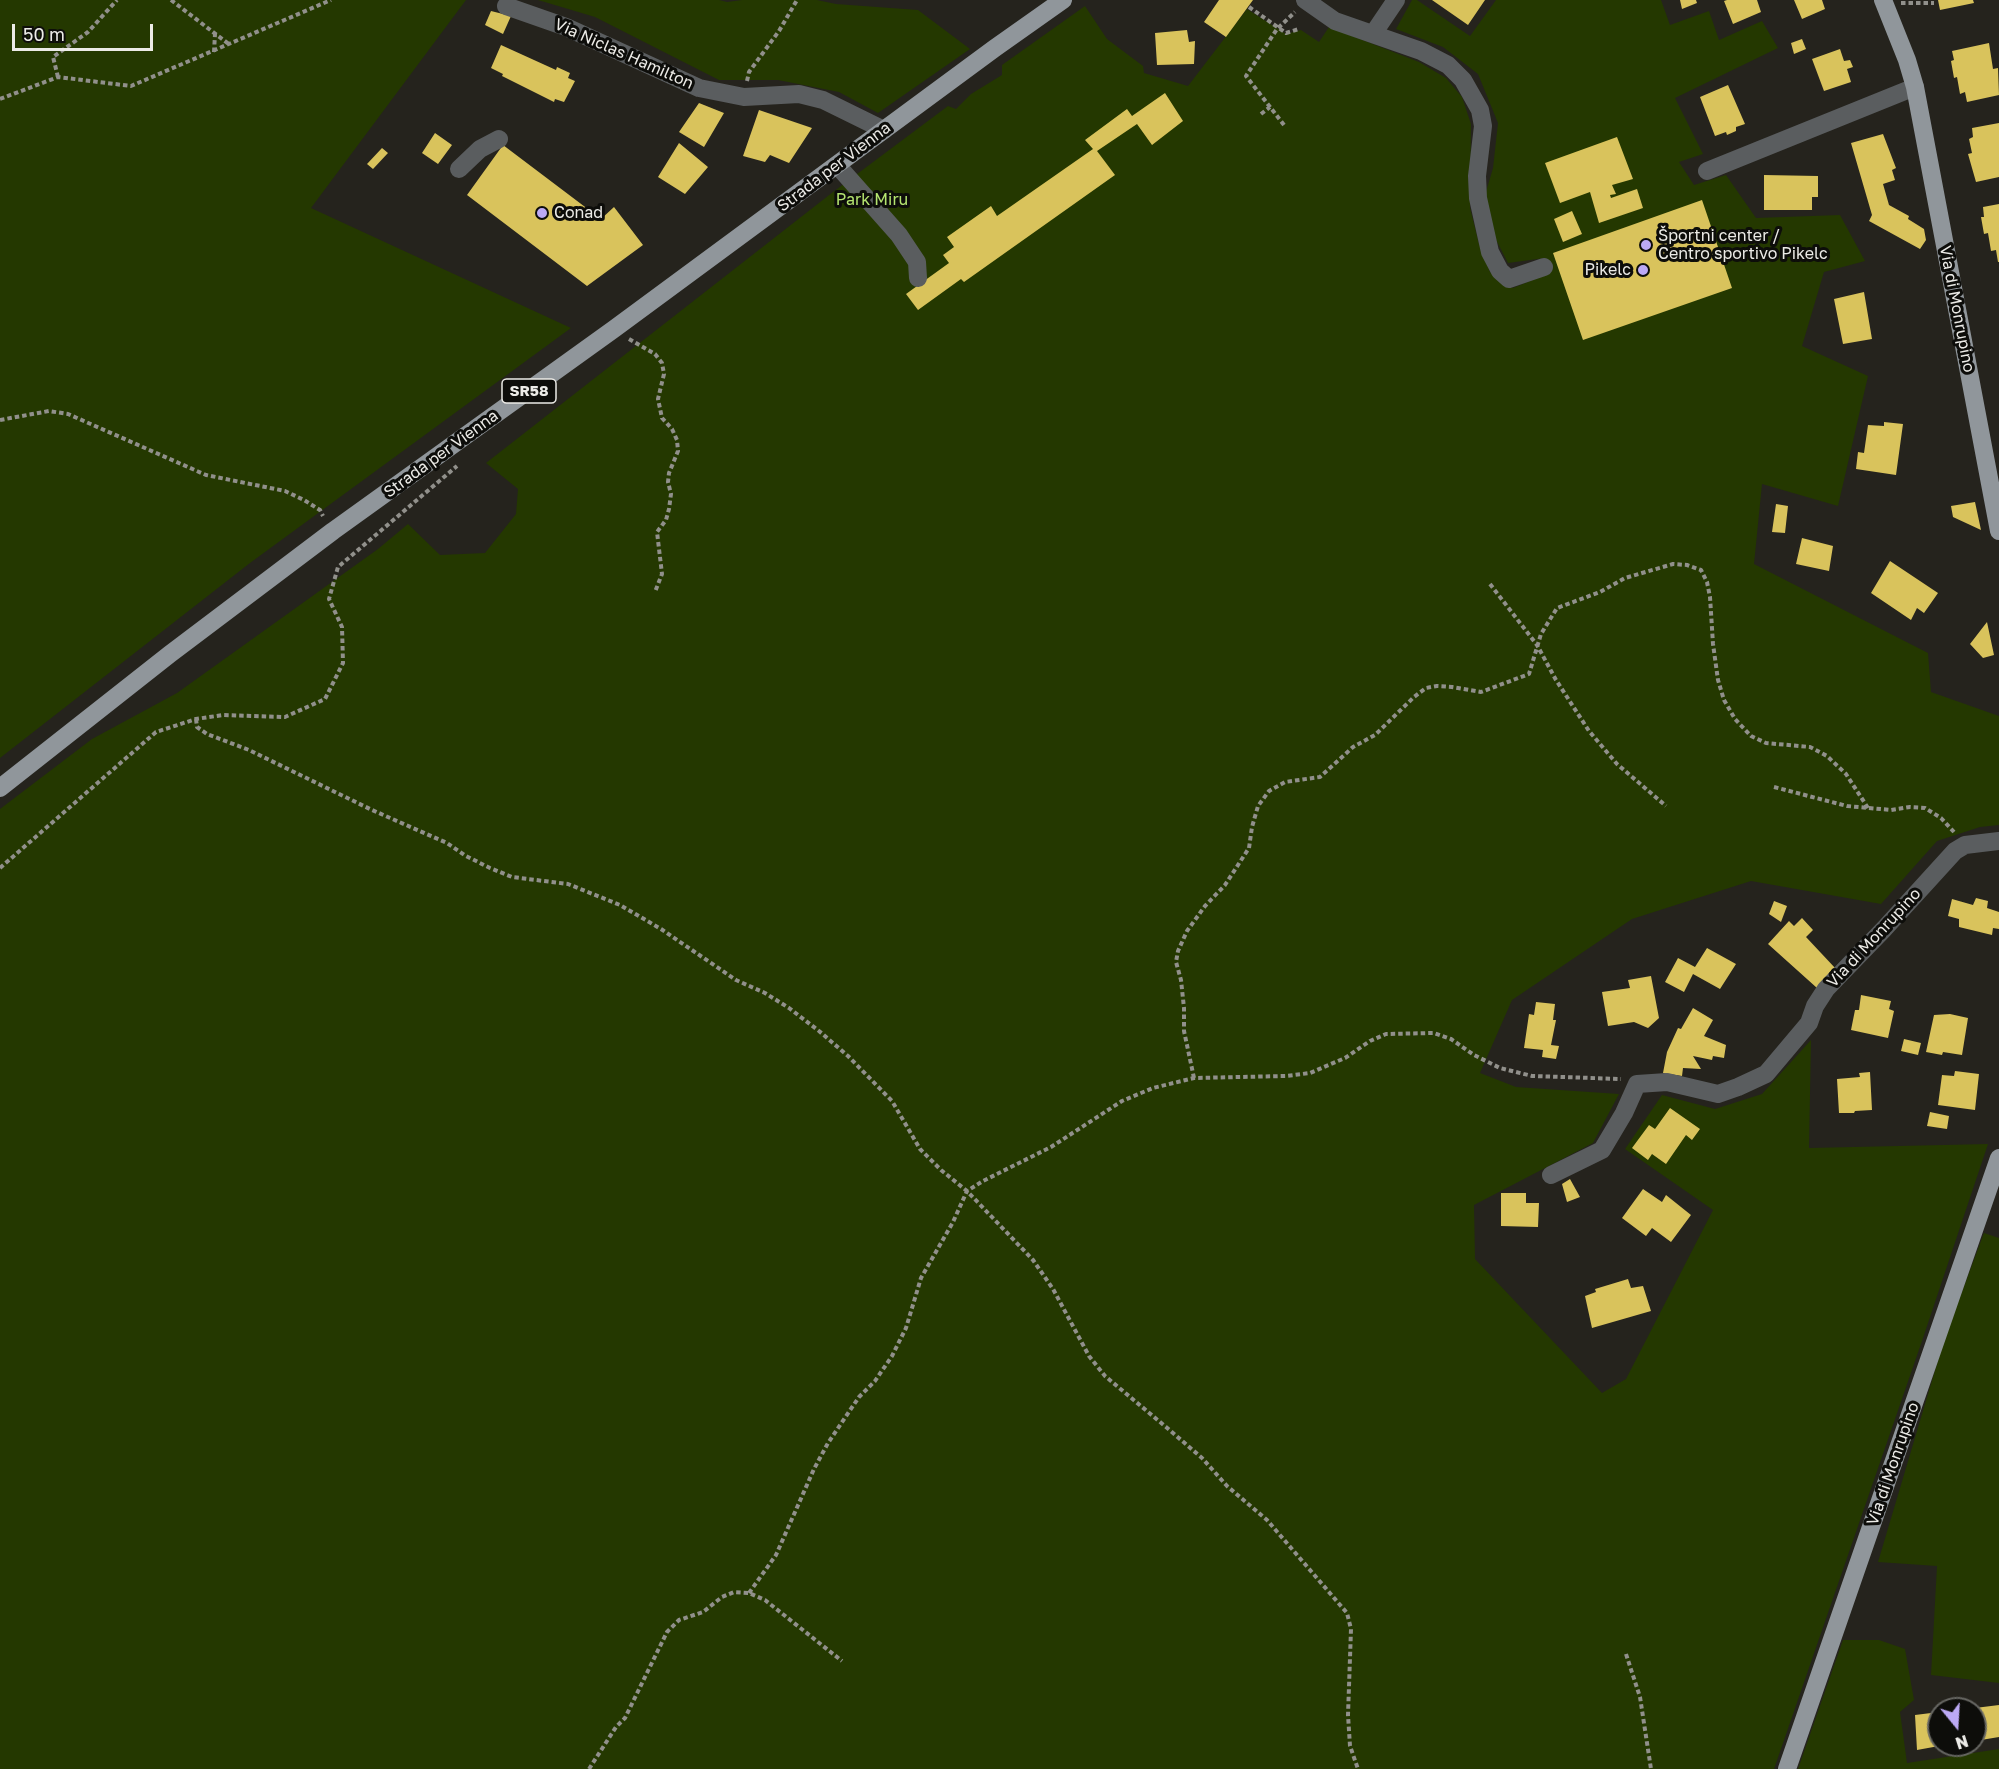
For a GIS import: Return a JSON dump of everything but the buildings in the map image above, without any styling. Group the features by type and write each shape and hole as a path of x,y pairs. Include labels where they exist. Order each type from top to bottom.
{"main road":[{"name":"Strada per Vienna","path":"0,788 333,531 614,329 1063,0"},
{"name":"Via di Monrupino","path":"1884,3 1907,60 1915,87 1999,531"},
{"name":"Via di Monrupino","path":"1787,1769 1999,1158"}],"street":[{"path":"1305,0 1335,21 1421,51 1448,66 1463,80 1480,110 1483,126 1478,198 1490,252 1500,271 1509,279 1544,267"},
{"path":"1373,34 1396,0"},
{"name":"Via Niclas Hamilton","path":"506,6 566,27 699,88 744,97 799,94 823,100 854,113 884,130"},
{"path":"1707,171 1915,87"},
{"path":"459,169 480,149 499,140"},
{"path":"837,165 899,234 917,262 918,278"},
{"path":"1965,844 1999,841"},
{"name":"Via di Monrupino","path":"1637,1084 1667,1082 1718,1094 1766,1074 1809,1023 1815,1006 1826,989 1955,851 1965,844"},
{"path":"1551,1175 1602,1150 1624,1113 1637,1084"}],"path":[{"path":"58,77 53,57 87,32 117,0"},
{"path":"171,0 230,45"},
{"path":"0,99 58,77 131,86 331,0"},
{"path":"744,97 749,72 779,31 797,0"},
{"path":"1884,3 1934,3"},
{"path":"1249,7 1286,33 1299,29"},
{"path":"1279,27 1246,76 1284,125"},
{"path":"214,52 215,33"},
{"path":"1261,114 1270,107"},
{"path":"614,329 655,354 662,363 664,374 658,399 662,418 672,429 677,440 678,451 669,472 668,482 671,494 669,509 666,520 657,532 662,574 655,592"},
{"path":"0,420 49,411 68,414 206,475 285,491 320,510 333,531"},
{"path":"0,868 156,732 196,719 223,715 285,717 325,699 343,663 342,627 329,599 338,567 463,461"},
{"path":"1194,1078 1184,1030 1181,980 1176,962 1178,951 1187,931 1205,906 1225,885 1249,848 1258,806 1269,791 1285,782 1320,777 1353,747 1375,735 1426,688 1452,687 1481,692 1507,682 1520,680 1530,674 1545,627 1557,608 1600,592 1614,583 1673,564 1687,565 1701,570 1707,582 1710,597 1718,680 1724,700 1735,719 1752,736 1766,742 1809,747 1827,756 1846,774 1868,808"},
{"path":"1490,584 1538,645 1556,680 1589,731 1617,764 1666,806"},
{"path":"196,719 197,727 207,734 239,745 372,810 447,843 490,868 512,877 567,885 620,905 661,929 736,980 765,993 789,1008 819,1030 848,1056 892,1101 920,1149 967,1191 1033,1260 1053,1289 1089,1356 1105,1376 1202,1458 1227,1486 1267,1520 1347,1613 1350,1629 1348,1715 1350,1746 1358,1769"},
{"path":"1774,787 1847,806 1925,808 1941,818 1965,844"},
{"path":"749,1593 776,1555 828,1443 859,1397 875,1381 892,1356 906,1328 921,1278 967,1191 1006,1168 1051,1147 1122,1101 1154,1088 1194,1078 1286,1076 1310,1073 1344,1058 1370,1041 1386,1034 1434,1032 1451,1039 1474,1055 1500,1068 1532,1076 1620,1079 1637,1084"},
{"path":"589,1769 616,1727 625,1718 667,1632 679,1620 703,1612 722,1597 734,1592 749,1593 765,1600 842,1660"},
{"path":"1626,1654 1640,1697 1651,1769"}],"green space":[{"path":"0,0 466,0 311,208 571,328 250,563 0,758"},
{"path":"538,0 719,0 727,2 817,0 836,4 918,10 970,49 878,113 839,92 778,80 719,80 595,17"},
{"name":"Park Miru","path":"1412,0 1417,0 1470,36 1496,0 1661,0 1670,25 1709,11 1719,40 1762,21 1778,48 1675,98 1703,154 1679,162 1694,185 1726,175 1756,218 1840,215 1865,261 1824,272 1802,346 1868,376 1838,506 1762,484 1754,564 1928,653 1931,692 1999,716 1999,825 1980,827 1937,841 1881,904 1751,881 1632,919 1512,1000 1480,1073 1516,1087 1619,1094 1593,1143 1474,1205 1475,1259 1602,1393 1626,1379 1713,1210 1625,1149 1662,1095 1715,1109 1762,1094 1811,1040 1809,1148 1988,1144 1774,1769 0,1769 0,809 92,739 177,693 378,549 408,524 440,555 485,553 516,514 518,489 486,463 833,192 948,106 956,109 971,94 1002,75 1002,65 1085,6 1107,39 1143,66 1144,73 1188,86 1247,9 1286,34 1301,30 1319,42 1329,27 1419,62 1446,78 1462,97 1471,124 1470,208 1479,244 1490,272 1513,288 1550,273 1545,258 1508,263 1493,234 1485,195 1493,168 1498,123 1478,74 1443,47 1396,29"},
{"path":"1984,1233 1999,1238 1999,1683 1931,1675 1937,1566 1878,1562 1945,1337"},
{"path":"1843,1640 1879,1640 1905,1649 1914,1700 1900,1712 1907,1763 1946,1757 1987,1757 1987,1751 1999,1749 1999,1769 1798,1769"}],"place":[{"name":"Conad","path":"542,213"},
{"name":"Športni center / Centro sportivo Pikelc","path":"1646,245"},
{"name":"Pikelc","path":"1643,270"}]}
